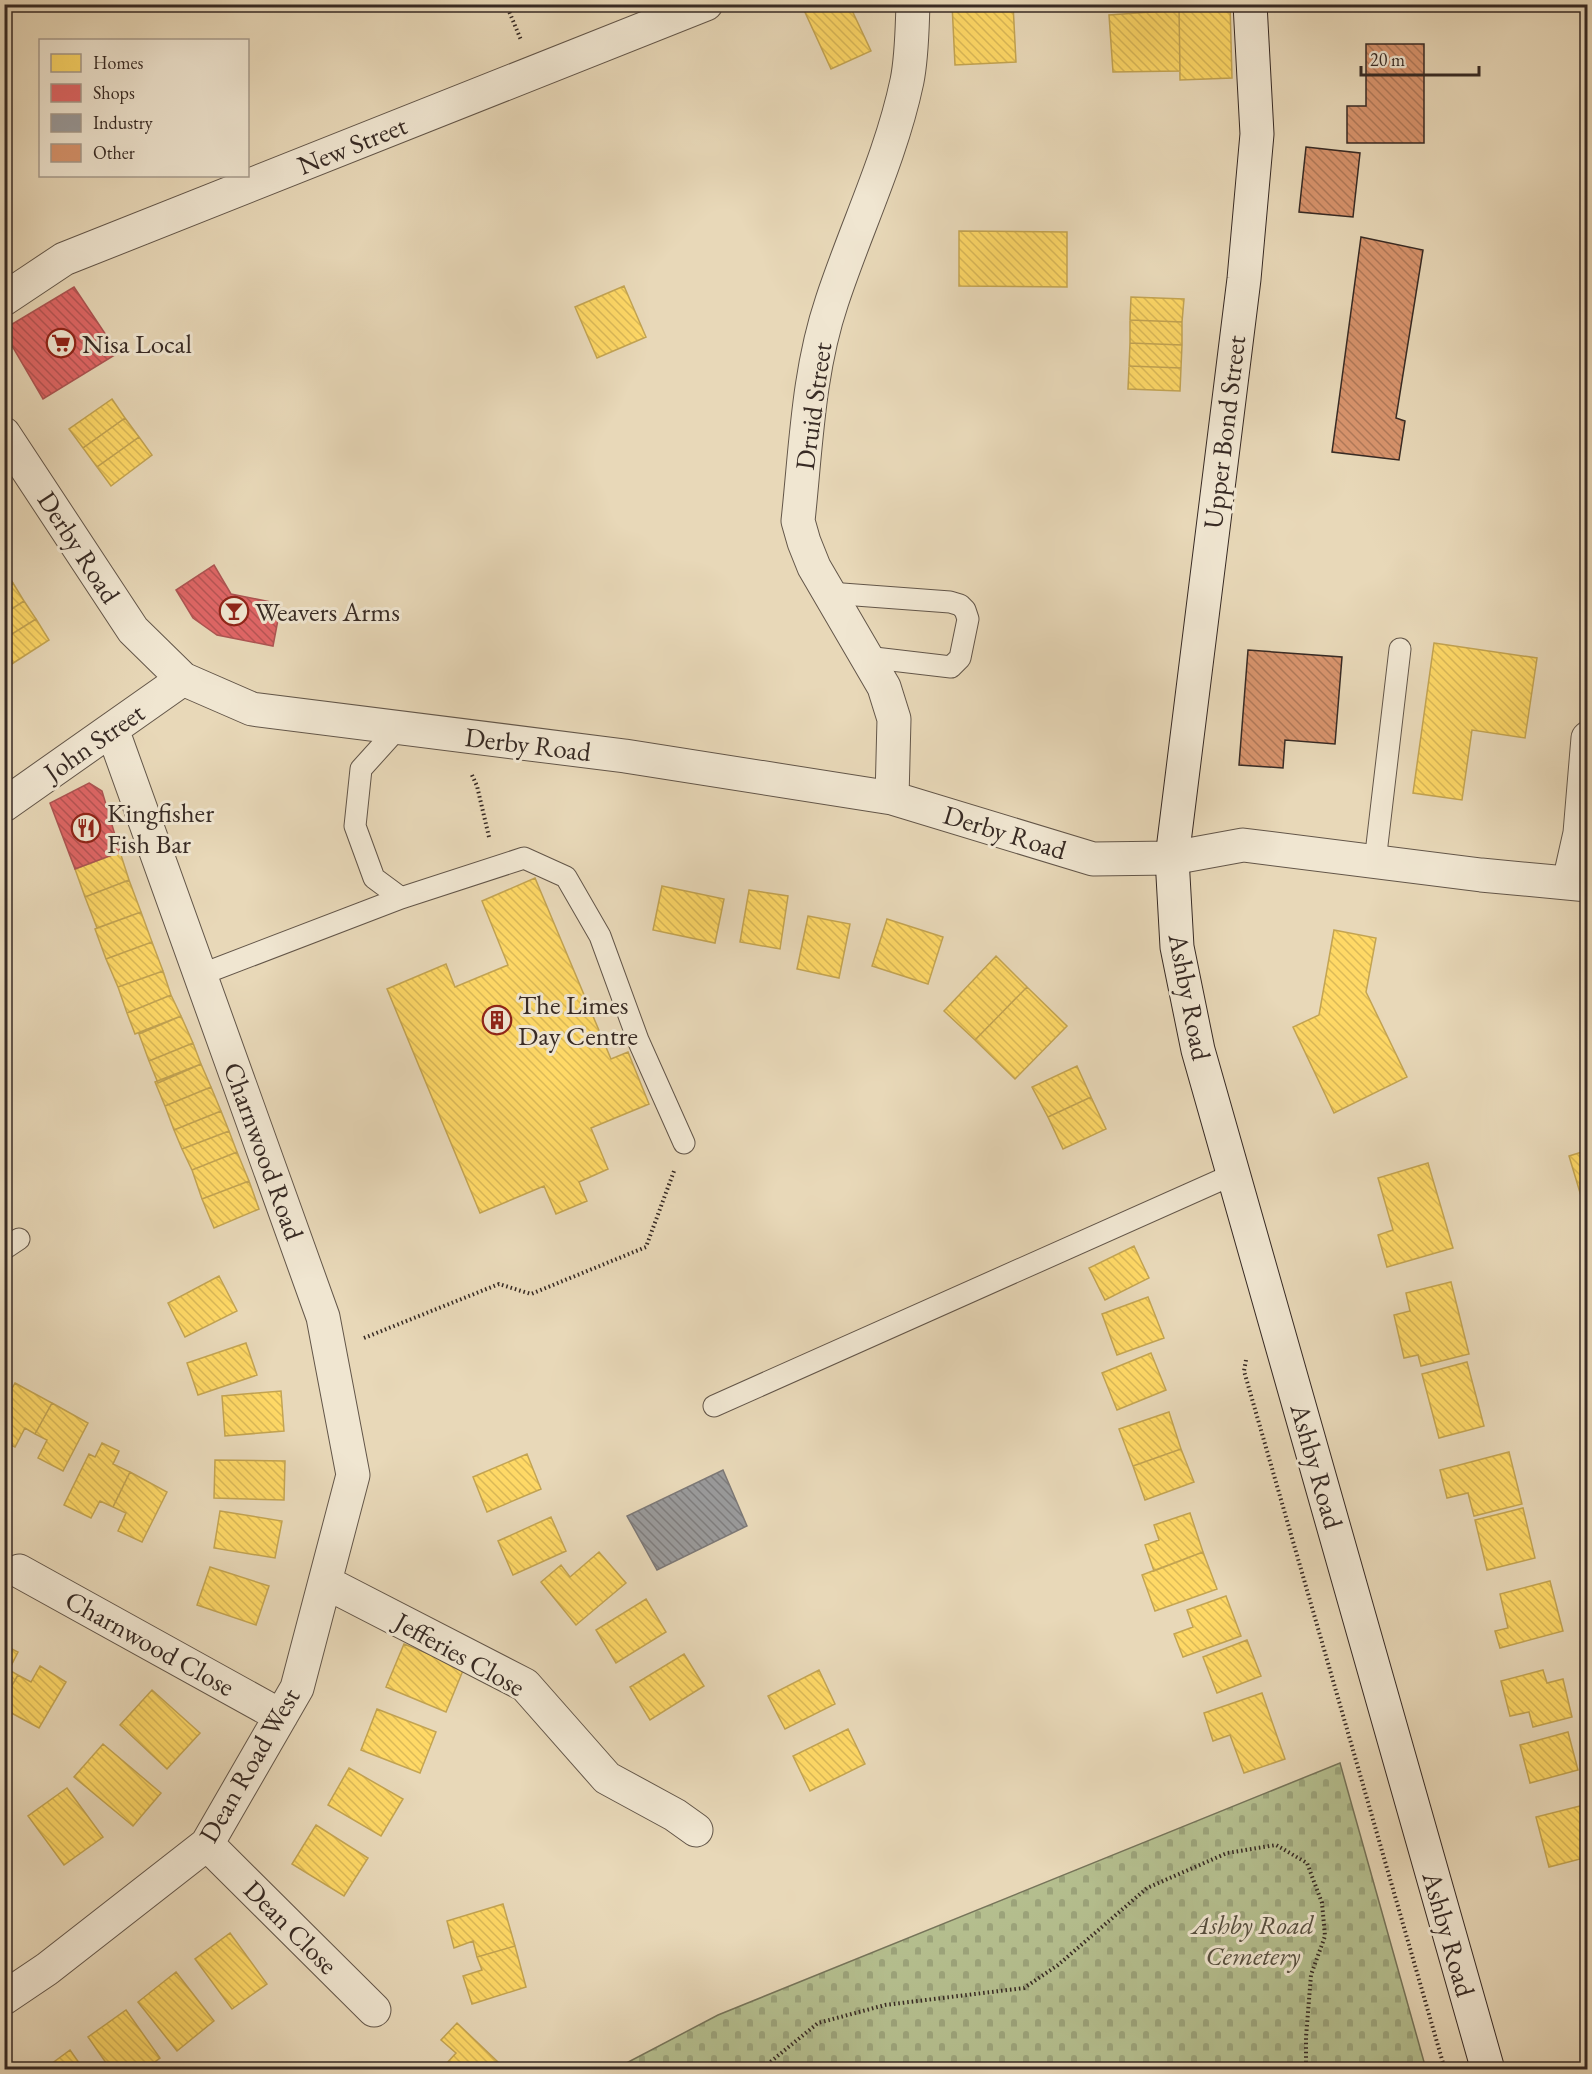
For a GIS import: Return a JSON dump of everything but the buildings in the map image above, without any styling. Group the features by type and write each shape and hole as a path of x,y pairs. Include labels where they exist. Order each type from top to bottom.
{"street":[{"name":"New Street","path":"4,299 64,259 706,4"},
{"name":"Druid Street","path":"892,798 894,719 884,687 814,567 798,520 812,382 820,342 832,301 873,193 907,81 912,42 913,4"},
{"name":"Upper Bond Street","path":"1172,858 1244,279 1257,134 1250,4"},
{"name":"Derby Road","path":"4,434 133,630 183,679 252,709 625,756 892,798 1093,859 1172,858 1243,845 1481,875 1578,883"},
{"name":"John Street","path":"4,805 183,679"},
{"name":"Charnwood Road","path":"112,729 323,1317 353,1475 325,1582"},
{"path":"1578,883 1587,738"},
{"name":"Ashby Road","path":"1172,858 1176,947 1198,1050 1488,2070"},
{"name":"Charnwood Close","path":"19,1570 281,1716"},
{"name":"Dean Road West","path":"4,1998 47,1969 207,1844 297,1688 325,1582"},
{"name":"Jefferies Close","path":"325,1582 525,1685 607,1778 675,1815 696,1830"},
{"name":"Dean Close","path":"207,1844 374,2010"}],"lane":[{"path":"829,593 950,602 960,605 965,610 968,619 960,658 951,667 866,657"},
{"path":"1375,862 1400,649"},
{"path":"398,728 361,769 355,826 374,878 401,898"},
{"path":"200,975 401,898 524,858 566,878 600,936 638,1040 684,1143"},
{"path":"714,1406 1234,1174"}],"path":[{"path":"454,736 477,786 490,838 483,870"},
{"path":"330,1352 500,1284 531,1294 646,1247 684,1143"},
{"path":"769,2070 769,2063 818,2023 885,2005 1024,1988 1058,1965 1147,1888 1227,1853 1276,1845 1307,1863 1322,1903 1324,1936 1311,1975 1306,2070"}],"green space":[{"name":"Ashby Road Cemetery","path":"1340,1763 1426,2069 615,2069 718,2015"}],"place":[{"name":"Nisa Local","path":"61,343"},
{"name":"Weavers Arms","path":"234,611"},
{"name":"Kingfisher Fish Bar","path":"86,828"},
{"name":"The Limes Day Centre","path":"497,1020"}]}
